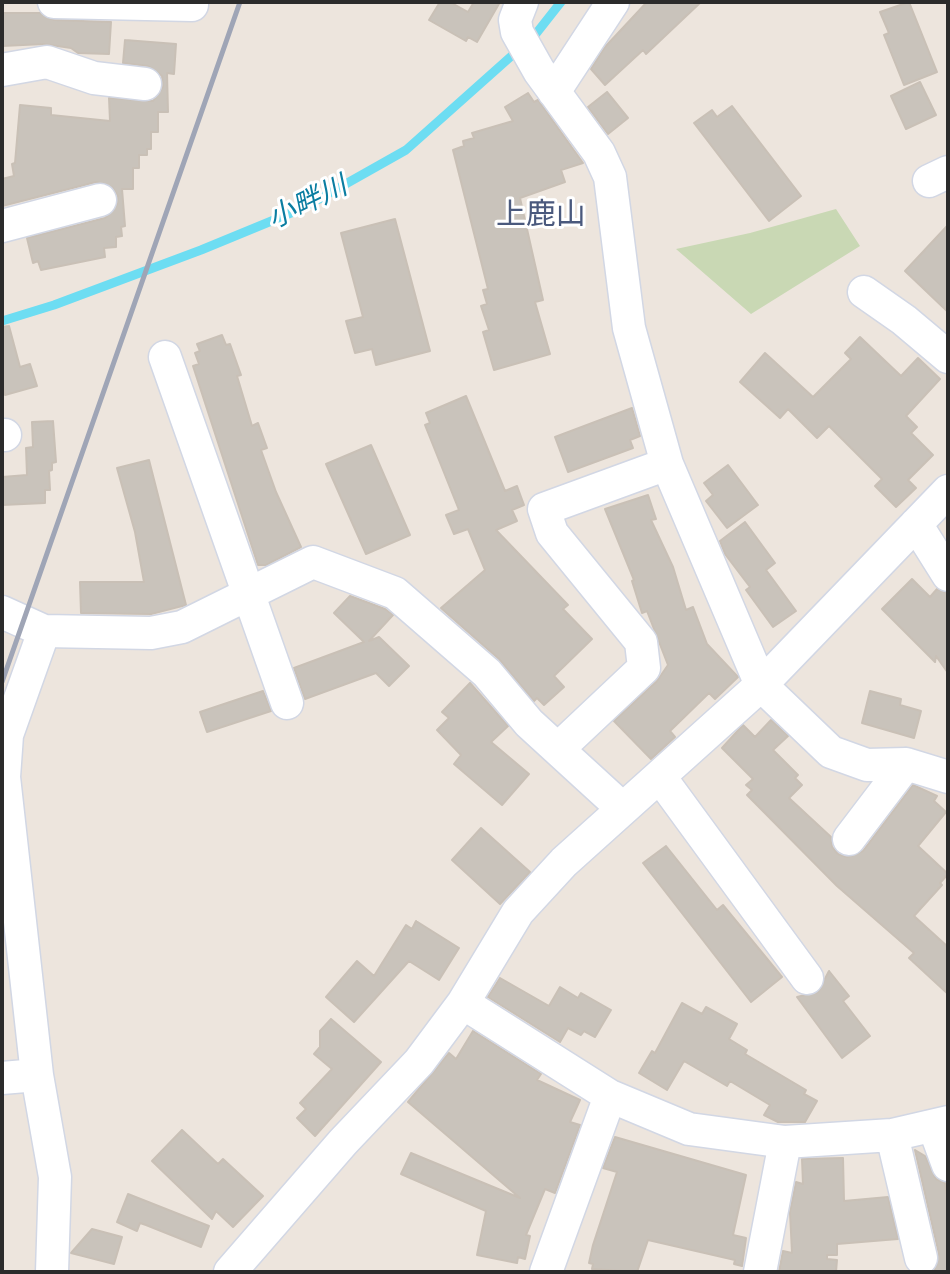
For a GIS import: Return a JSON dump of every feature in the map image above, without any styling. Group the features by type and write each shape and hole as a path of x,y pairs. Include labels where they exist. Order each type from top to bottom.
{"street":[{"path":"54,2 191,5 192,2"},
{"path":"522,2 515,20 523,44 554,92 600,153 610,177 629,328 667,464 761,685 831,752 867,765 906,764 948,777"},
{"path":"554,92 613,2"},
{"path":"2,69 47,62 94,78 145,84"},
{"path":"2,226 100,200"},
{"path":"864,292 948,357"},
{"path":"164,357 287,703"},
{"path":"558,749 644,668 641,642 552,533 544,509 667,464"},
{"path":"230,1272 291,1199 419,1062 463,1003 518,912 564,862 761,685 948,491"},
{"path":"916,524 948,575"},
{"path":"2,611 44,631 150,633 182,627 313,562 395,593 487,673 529,723 623,810"},
{"path":"44,631 8,735 4,777 37,1075 55,1177 52,1272"},
{"path":"849,839 906,764"},
{"path":"660,777 807,978"},
{"path":"463,1003 610,1096 689,1129 786,1142 892,1135 941,1125 948,1165"},
{"path":"2,1078 37,1075"},
{"path":"545,1272 610,1096"},
{"path":"892,1135 921,1258"},
{"path":"760,1272 786,1142"}],"green space":[{"path":"836,209 860,246 751,314 676,249 750,233"}],"building":[{"path":"440,2 450,2 468,12 474,2 500,2 477,42 468,37 466,41 429,20"},
{"path":"647,2 701,2 646,54 643,50 605,85 591,69 605,47"},
{"path":"909,2 937,72 904,85 884,35 889,33 880,12"},
{"path":"3,13 40,13 54,20 111,22 109,54 78,53 71,48 44,44 2,46"},
{"path":"125,40 176,44 174,74 167,73 168,112 158,112 158,132 151,132 151,149 147,149 147,155 139,155 139,168 133,168 133,189 122,189 125,226 121,227 122,236 116,237 116,247 104,248 105,257 41,270 38,261 33,263 27,238 105,218 117,205 118,196 112,187 96,182 2,206 2,179 14,176 12,164 15,163 20,105 51,108 51,115 110,121 109,98 153,101 163,87 162,76 148,66 123,63"},
{"path":"920,82 936,115 906,129 891,96"},
{"path":"607,92 628,118 608,134 588,107"},
{"path":"528,93 534,102 538,100 583,163 561,170 565,182 520,198 543,300 535,302 550,354 494,370 483,332 489,330 481,306 487,304 483,290 488,289 453,150 464,146 463,141 474,138 472,133 513,121 505,107"},
{"path":"732,106 801,196 769,221 694,123 712,110 717,117"},
{"path":"395,219 430,351 376,365 372,349 355,353 346,321 363,317 341,233"},
{"path":"948,225 948,312 905,271"},
{"path":"9,326 20,367 30,364 37,386 5,395 2,382 2,327"},
{"path":"222,335 226,345 230,344 241,375 237,376 252,426 258,423 267,448 261,450 276,492 301,547 266,565 258,565 193,366 199,364 195,353 200,351 197,344"},
{"path":"860,337 901,376 918,358 940,379 906,416 917,427 911,433 933,455 908,480 916,488 896,507 875,486 882,479 829,426 817,438 788,409 780,418 740,382 765,353 813,397 851,359 845,353"},
{"path":"466,396 505,491 517,486 524,505 512,510 517,521 496,530 568,605 563,609 592,639 554,676 564,687 544,705 537,698 534,701 499,659 441,608 485,570 468,529 454,534 446,515 459,510 425,425 430,423 426,413"},
{"path":"632,408 640,436 630,440 633,448 568,472 555,437"},
{"path":"53,421 56,462 52,463 52,470 49,471 50,490 45,490 45,503 2,505 2,477 27,475 26,448 33,447 32,422"},
{"path":"371,445 410,535 366,554 326,464"},
{"path":"149,460 186,605 151,614 81,613 80,582 144,582 135,532 117,468"},
{"path":"728,465 758,505 727,528 706,501 713,495 704,483"},
{"path":"648,495 656,519 651,520 673,567 686,610 693,607 707,644 738,677 715,699 709,693 670,731 675,737 651,759 614,721 657,681 668,665 647,611 642,613 632,581 634,580 605,509"},
{"path":"745,522 775,563 766,570 796,611 773,627 746,590 750,587 725,554 720,541"},
{"path":"912,579 930,597 937,589 948,593 948,673 936,656 935,662 882,609"},
{"path":"350,596 385,609 393,615 369,641 379,637 409,666 389,686 376,673 305,699 294,668 364,642 334,613"},
{"path":"470,683 508,726 491,742 529,774 502,805 454,764 461,755 437,730 449,718 442,712"},
{"path":"263,691 271,711 207,732 200,712"},
{"path":"870,691 901,699 900,705 921,711 914,738 862,723"},
{"path":"771,720 788,736 773,750 798,775 795,778 802,785 789,798 831,837 832,847 838,854 847,857 863,851 913,785 937,796 934,801 946,812 918,846 948,874 940,883 942,885 914,916 948,947 948,994 909,958 914,953 837,886 747,795 752,790 746,785 753,779 722,748 743,725 755,737"},
{"path":"481,828 530,872 500,904 452,860"},
{"path":"666,846 717,910 723,905 782,977 751,1002 643,863"},
{"path":"416,921 459,948 439,980 409,961 354,1022 326,997 357,961 374,976 406,925 412,929"},
{"path":"829,971 849,996 843,1001 870,1036 842,1058 797,997 818,992"},
{"path":"500,978 549,1006 560,987 578,998 581,993 611,1010 595,1037 584,1031 581,1035 568,1028 560,1042 488,997"},
{"path":"682,1003 702,1014 706,1007 737,1024 729,1039 747,1050 745,1054 806,1090 804,1094 817,1101 805,1122 778,1122 764,1115 770,1105 730,1081 727,1086 684,1061 667,1090 639,1073 652,1051 655,1053"},
{"path":"331,1019 381,1062 315,1136 297,1118 306,1109 300,1103 332,1069 314,1054 320,1047 320,1031"},
{"path":"473,1031 541,1074 537,1080 580,1100 570,1122 580,1125 555,1193 545,1189 526,1235 530,1236 525,1259 518,1257 517,1263 477,1255 486,1211 401,1174 411,1153 520,1198 408,1102 449,1053 456,1059"},
{"path":"182,1130 218,1164 223,1159 263,1196 233,1227 216,1211 212,1219 152,1161"},
{"path":"615,1137 746,1175 733,1235 746,1238 742,1266 734,1264 735,1260 648,1240 637,1272 592,1269 593,1264 589,1263 593,1245 617,1172 603,1168"},
{"path":"915,1150 925,1156 936,1179 945,1183 948,1202 948,1272 934,1272 939,1254"},
{"path":"843,1158 844,1201 888,1197 898,1239 837,1244 837,1255 827,1255 827,1259 837,1260 836,1272 779,1272 783,1251 792,1253 790,1212 796,1182 803,1184 802,1159"},
{"path":"128,1194 209,1226 201,1247 140,1223 137,1231 117,1222"},
{"path":"92,1229 122,1237 114,1264 71,1253"}],"waterway":[{"name":"小畔川","path":"2,321 54,305 201,250 303,208 406,150 535,35 561,2"}],"railway":[{"path":"2,682 240,2"}],"district":[{"name":"上鹿山","path":"541,214"}]}
